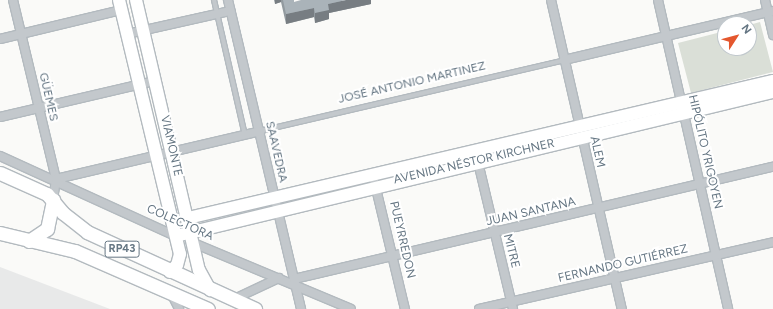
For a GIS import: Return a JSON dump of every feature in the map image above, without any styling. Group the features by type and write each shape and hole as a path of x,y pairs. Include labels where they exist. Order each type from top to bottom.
{"main road":[{"name":"RP43","path":"0,173 53,200 82,229 170,272 255,309"},
{"path":"29,241 47,229 53,200"},
{"name":"RP43","path":"0,233 29,241 69,249 171,293 200,308"}],"street":[{"name":"GÜEMES","path":"13,0 56,179 53,200"},
{"name":"VIAMONTE","path":"136,0 193,243 202,277 210,290"},
{"name":"SAAVEDRA","path":"228,0 301,309"},
{"name":"ALEM","path":"551,0 580,132 622,309"},
{"name":"HIPÓLITO YRIGOYEN","path":"658,0 728,309"},
{"path":"765,0 770,12 773,35"},
{"path":"0,39 120,5"},
{"name":"VIAMONTE","path":"120,5 176,236 180,260 170,272"},
{"path":"127,34 230,11"},
{"name":"JOSÉ ANTONIO MARTINEZ","path":"564,60 770,12"},
{"path":"0,117 155,80"},
{"name":"AVENIDA NÉSTOR KIRCHNER","path":"683,108 773,81"},
{"name":"AVENIDA NÉSTOR KIRCHNER","path":"176,236 189,224 683,108 773,92"},
{"name":"JOSÉ ANTONIO MARTINEZ","path":"56,179 260,131"},
{"name":"COLECTORA","path":"0,156 56,179 176,236 279,278 295,282 351,309"},
{"name":"MITRE","path":"477,156 512,305"},
{"name":"JUAN SANTANA","path":"295,282 393,256 773,167"},
{"name":"PUEYRREDON","path":"375,181 405,309"},
{"name":"FERNANDO GUTIÉRREZ","path":"479,309 512,305 614,279 773,242"},
{"path":"232,300 279,278"},
{"path":"171,293 179,309"}],"lane":[{"path":"214,0 245,135"},
{"name":"JOSÉ ANTONIO MARTINEZ","path":"260,131 564,60"}],"shaded area":[{"path":"760,22 773,72 691,93 678,43 717,33 717,56 757,56 757,23"},
{"path":"0,267 110,309 0,309"}],"building":[{"path":"283,0 294,0 294,2 301,0 346,0 328,4 329,10 315,13 314,8 286,14"}]}
